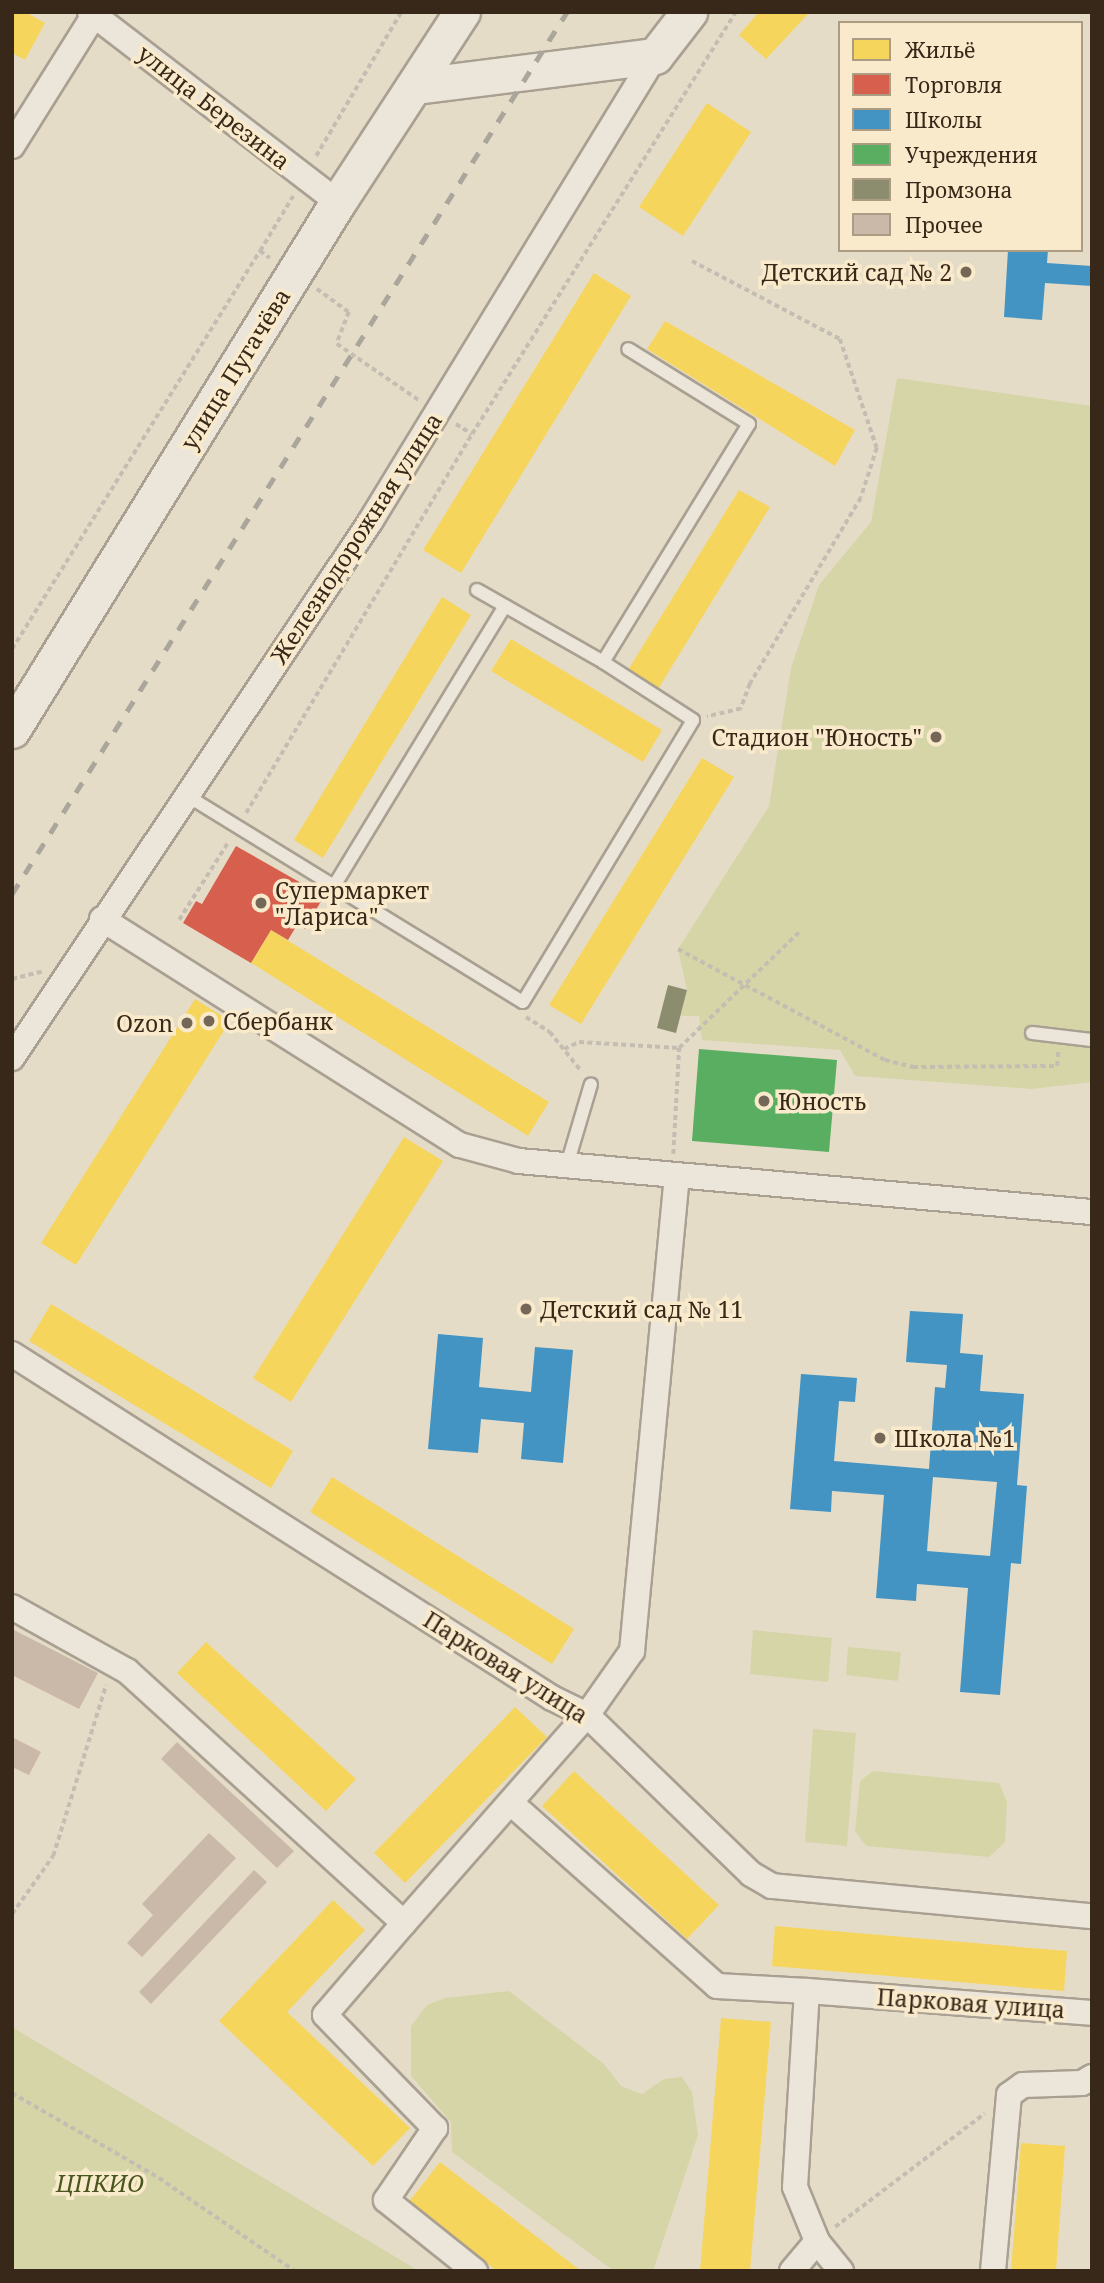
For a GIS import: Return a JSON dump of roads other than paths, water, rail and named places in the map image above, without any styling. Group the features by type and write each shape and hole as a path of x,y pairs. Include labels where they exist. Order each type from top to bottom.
{"street":[{"name":"улица Пугачёва","path":"12,730 338,202 462,12"},
{"name":"Железнодорожная улица","path":"12,1058 438,413 656,56 689,12"},
{"path":"12,146 94,13"},
{"name":"улица Березина","path":"94,13 338,202"},
{"path":"416,86 656,56"},
{"path":"103,919 460,1145 519,1161 568,1166 680,1166 1092,1212"},
{"path":"475,2271 386,2200 435,2128 324,2015 512,1804 587,1715 632,1651 680,1166"},
{"name":"Парковая улица","path":"12,1354 552,1698 587,1715 751,1874 772,1886 1092,1916"},
{"path":"12,1607 127,1671 404,1923"},
{"name":"Парковая улица","path":"512,1804 717,1986 1092,2013"},
{"path":"807,1991 794,2187 817,2241 841,2271"},
{"path":"993,2271 1009,2095 1023,2085 1082,2083 1092,2077"},
{"path":"792,2271 817,2241"}],"lane":[{"path":"603,662 749,424 628,349"},
{"path":"186,795 523,1002 693,720 603,662 477,590"},
{"path":"334,886 505,606"},
{"path":"1032,1034 1092,1040"},
{"path":"568,1166 591,1084"}],"railway":[{"path":"12,894 567,12"}],"place":[{"name":"Детский сад № 2","path":"966,272"},
{"name":"Стадион \"Юность\"","path":"936,737"},
{"name":"Супермаркет \"Лариса\"","path":"261,903"},
{"name":"Сбербанк","path":"209,1021"},
{"name":"Ozon","path":"187,1023"},
{"name":"Юность","path":"764,1101"},
{"name":"Детский сад № 11","path":"526,1309"},
{"name":"Школа №1","path":"880,1438"}],"park label":[{"name":"ЦПКИО","path":"100,2183"}]}
